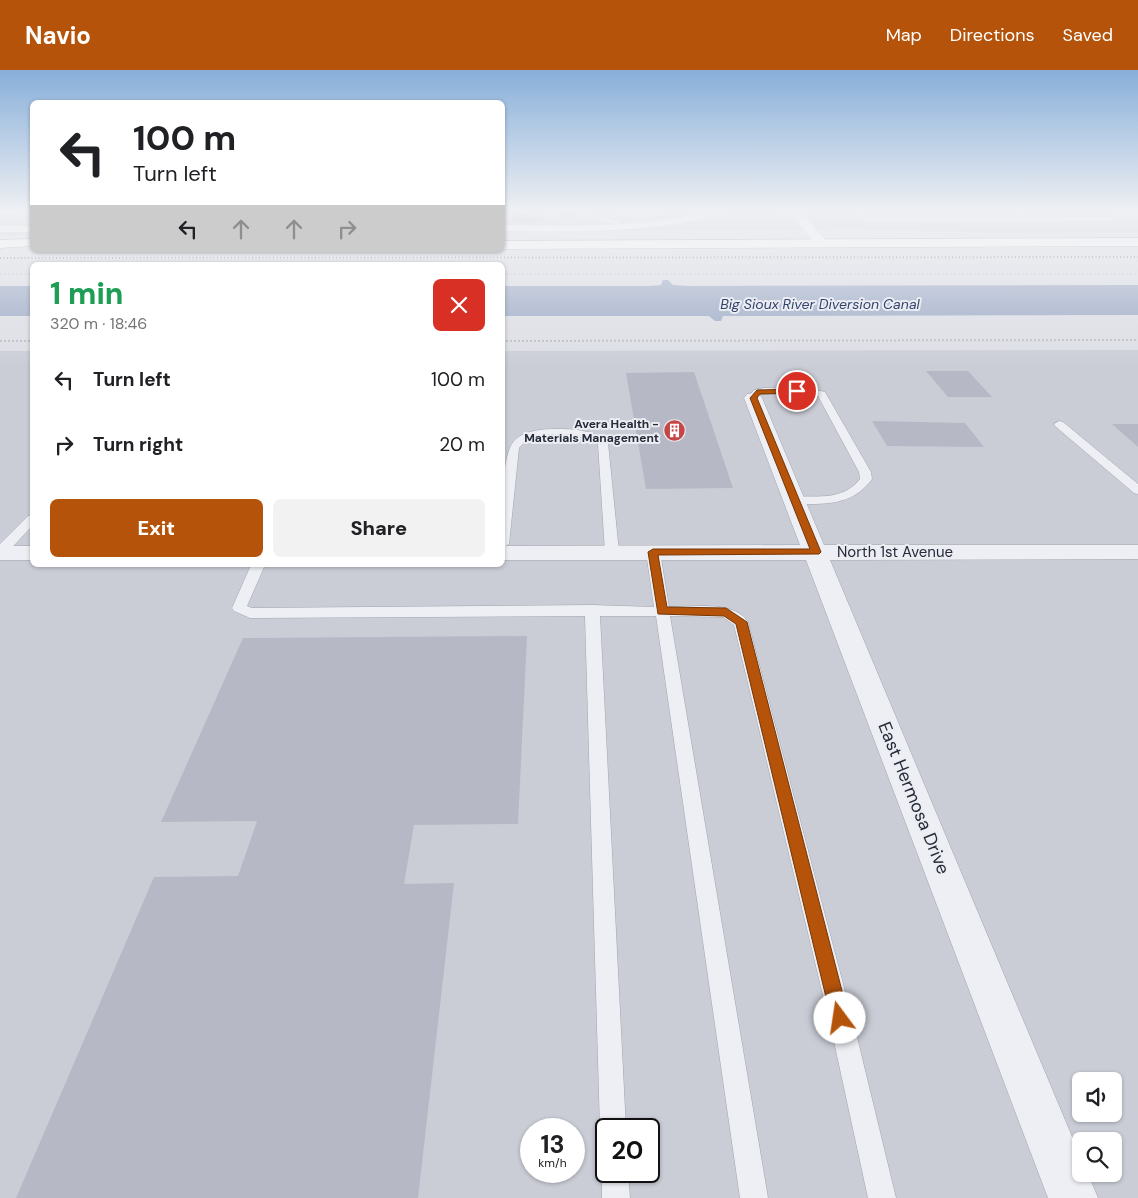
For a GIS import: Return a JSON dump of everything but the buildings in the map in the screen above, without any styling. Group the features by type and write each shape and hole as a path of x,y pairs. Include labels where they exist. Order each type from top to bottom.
{"street":[{"name":"East Hermosa Drive","path":"753,398 1073,1198"},
{"name":"North 1st Avenue","path":"505,552 1137,553"},
{"path":"0,553 30,553"}],"lane":[{"path":"753,398 757,392 764,391 822,394 827,399 865,472 866,479 860,488 847,496 834,499 795,501"},
{"path":"1059,424 1138,490"},
{"path":"505,520 514,448 520,441 536,433 584,433 598,437 604,443 612,552"},
{"path":"0,553 30,521"},
{"path":"653,552 754,1198"},
{"path":"257,567 239,608 250,613 382,614 592,610 726,612 741,622 845,1037 882,1198"},
{"path":"592,610 613,1118"},
{"path":"615,1183 616,1198"}],"path":[{"path":"0,274 30,274"},
{"path":"505,274 1138,274"},
{"path":"505,341 1138,340"},
{"path":"0,341 30,341"}],"shaded area":[{"path":"1138,350 1138,1198 0,1198 0,351 30,351 30,567 505,567 505,351"}],"water":[{"name":"Big Sioux River Diversion Canal","path":"663,280 668,280 673,285 689,286 1138,285 1138,315 723,316 721,321 715,321 709,316 505,316 505,286 661,285"},
{"path":"0,286 30,286 30,316 0,316"}],"place":[{"name":"Avera Health - Materials Management","path":"675,431"}],"route":[{"path":"797,391 757,392 753,398 816,552 653,552 662,611 726,612 741,622 840,1018"}]}
